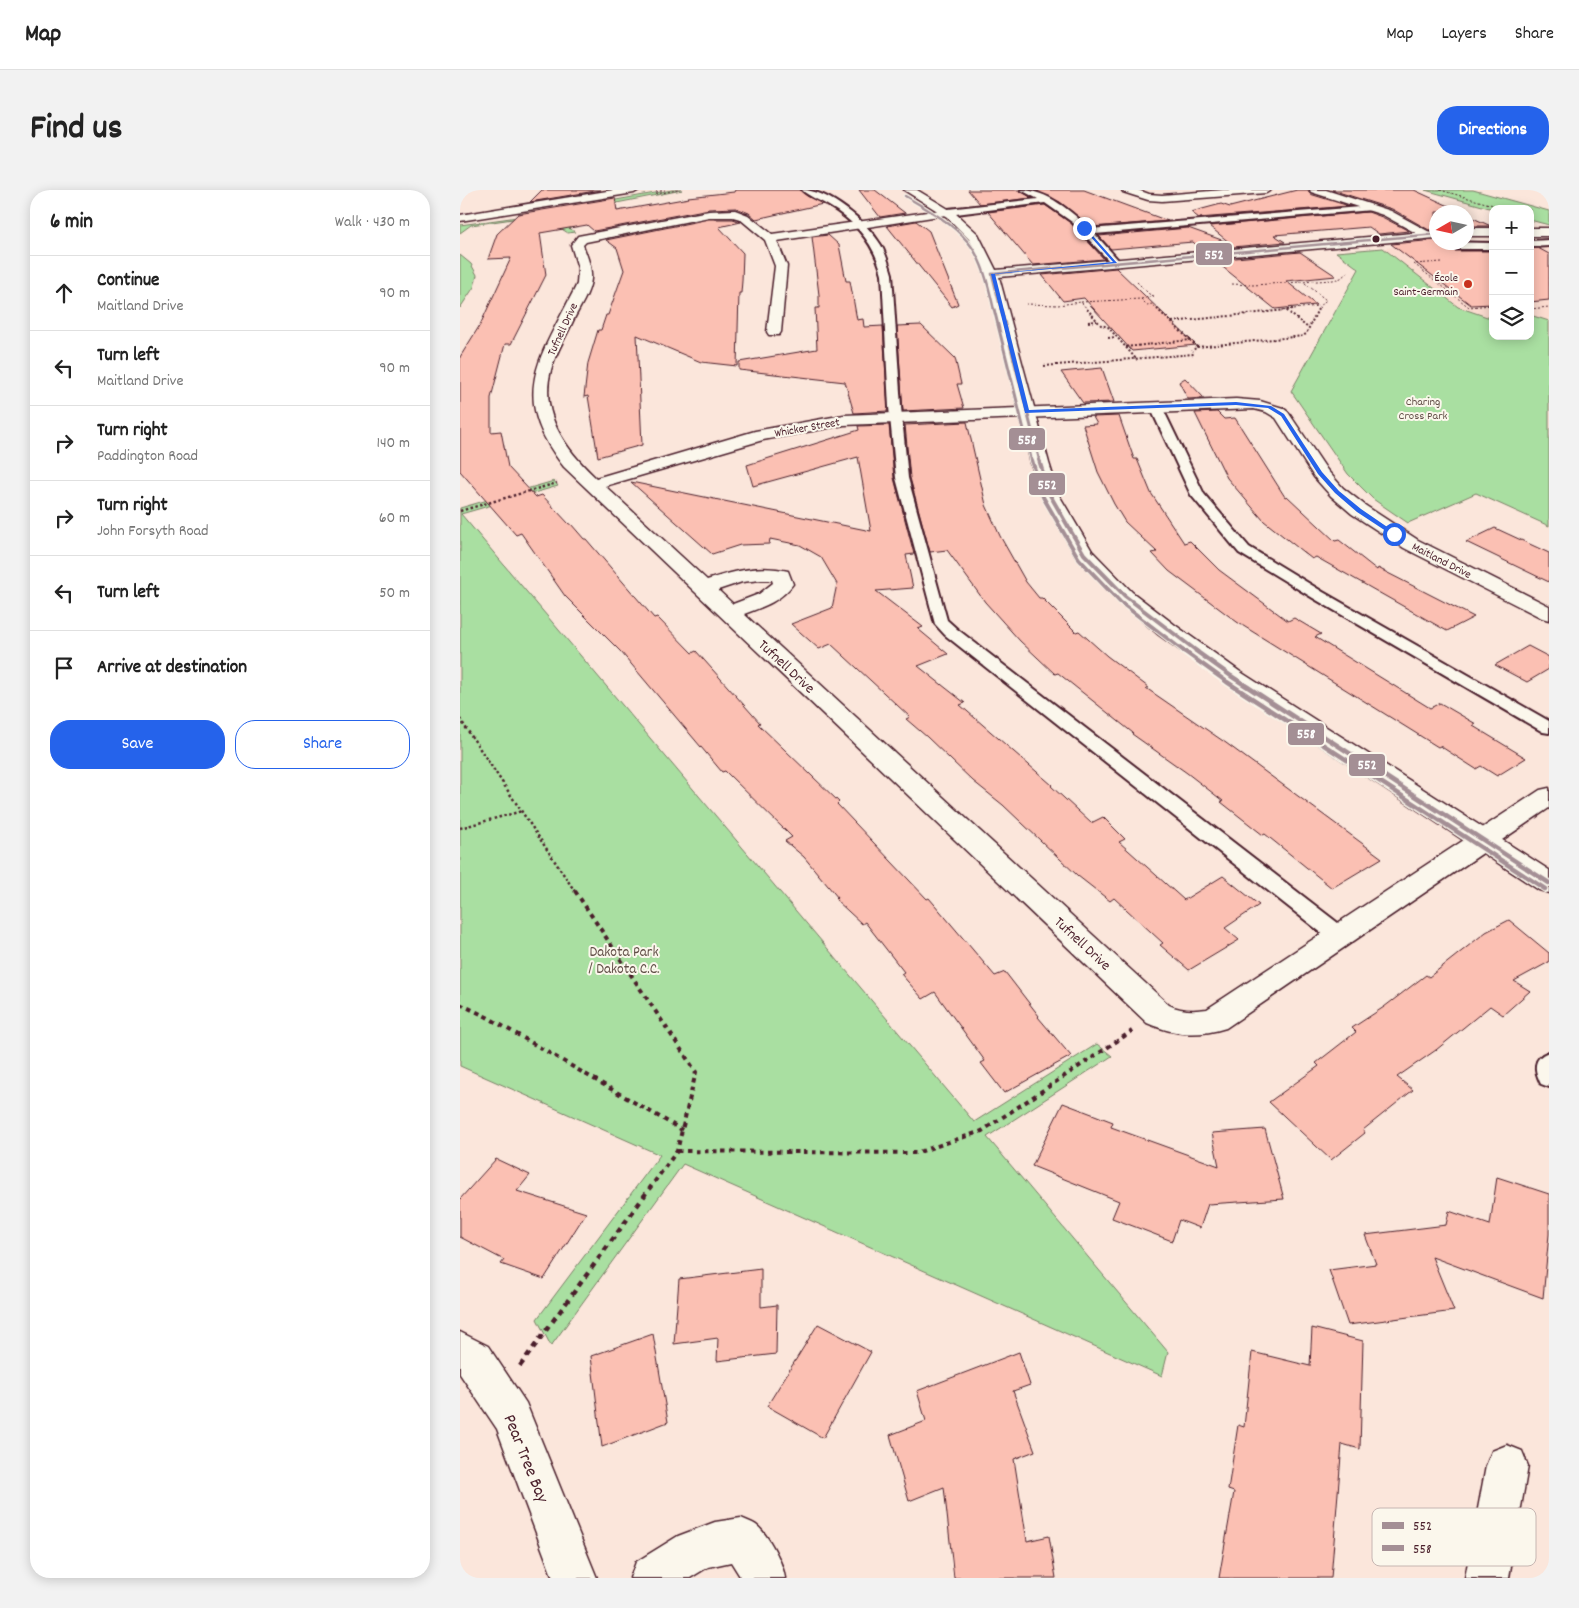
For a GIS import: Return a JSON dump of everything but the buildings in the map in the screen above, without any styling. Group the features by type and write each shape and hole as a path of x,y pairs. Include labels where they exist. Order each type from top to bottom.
{"street":[{"path":"460,210 594,190"},
{"path":"460,218 634,190"},
{"path":"909,190 948,212 974,237 992,274 1040,463 1050,495 1068,530 1084,554 1125,596 1167,630 1231,676 1549,883"},
{"path":"1127,190 1148,197 1162,198 1266,190"},
{"path":"1315,190 1400,218 1429,233"},
{"path":"770,238 948,212"},
{"name":"Tufnell Drive","path":"774,332 781,266 770,238 744,217 728,213 704,215 588,237 577,243 585,266 584,284 543,370 542,396 545,421 556,444 570,463 1158,1014 1172,1020 1186,1022 1202,1022 1215,1019 1549,796"},
{"path":"1474,232 1489,232"},
{"path":"1534,232 1549,232"},
{"path":"992,274 1429,236"},
{"name":"Maitland Drive","path":"1027,412 1249,404 1260,405 1277,411 1287,420 1320,473 1337,492 1359,510 1411,544 1549,614"},
{"name":"Whicker Street","path":"594,484 761,435 824,423 896,417 1027,412"},
{"path":"704,588 742,574 766,572 781,576 783,584 778,590 766,598 730,612"},
{"name":"Pear Tree Bay","path":"460,1352 474,1360 512,1417 575,1578"},
{"path":"1500,1508 1507,1466"},
{"path":"652,1578 684,1555 719,1541 741,1540 762,1569 763,1578"}],"lane":[{"path":"806,190 827,201 861,225 878,246 886,269 896,417 905,494 940,621 951,632 1340,936"},
{"path":"1025,190 1048,200 1066,211 1116,263"},
{"path":"948,212 1048,200"},
{"path":"1087,232 1372,208"},
{"path":"1534,244 1549,243"},
{"path":"1474,246 1489,246"},
{"path":"1156,407 1184,470 1198,495 1244,550 1301,586 1549,728"},
{"path":"1549,1062 1547,1064 1549,1077"}],"path":[{"path":"1440,190 1493,205"},
{"path":"1443,259 1442,262 1414,264 1469,307 1489,306"},
{"path":"1232,284 1304,283 1333,280 1341,278 1349,271"},
{"path":"1026,304 1058,305 1141,299 1154,296 1149,294 1131,277"},
{"path":"1192,351 1197,347 1303,336 1318,306 1326,300 1304,283"},
{"path":"1141,299 1147,305 1152,304 1197,347"},
{"path":"1081,302 1097,321 1101,325 1108,327 1138,360"},
{"path":"1172,322 1318,306"},
{"path":"1534,308 1549,307"},
{"path":"1286,310 1308,328"},
{"path":"1088,322 1097,321"},
{"path":"1108,338 1117,337"},
{"path":"1126,347 1190,340"},
{"path":"1044,366 1138,360 1194,354"},
{"path":"460,512 561,482"},
{"path":"460,719 696,1072 677,1151 499,1396"},
{"path":"460,828 522,811"},
{"path":"460,1004 487,1017 682,1130"},
{"path":"677,1151 916,1152 982,1131 1158,1014"}],"shaded area":[{"path":"1489,240 1489,318 1458,307 1383,248 1429,245 1429,250 1474,250 1474,241"},
{"path":"1534,240 1549,240 1549,339 1534,333"}],"green space":[{"path":"672,190 682,190 551,216 575,232 568,233 543,217 534,216 471,225 460,233 460,225 532,215"},
{"path":"1425,190 1473,190 1527,205 1489,205 1489,208"},
{"path":"1534,207 1549,211 1549,225 1534,221"},
{"name":"Charing Cross Park","path":"1383,248 1458,307 1489,318 1489,340 1534,340 1534,316 1549,321 1549,526 1476,493 1408,523 1373,499 1348,474 1291,391 1359,269 1336,252"},
{"path":"460,255 471,264 477,275 474,287 460,308"},
{"name":"Dakota Park / Dakota C.C.","path":"554,481 558,486 461,514 974,1122 1097,1044 1112,1056 987,1137 1168,1352 1162,1376 683,1164 551,1346 537,1319 660,1155 460,1066 460,508"}],"transit line":[{"name":"558","path":"905,196 946,221 968,242 974,252 988,285 1033,465 1043,497 1079,559 1120,602 1227,682 1545,889"},
{"name":"552","path":"992,274 1429,235"},
{"name":"552","path":"992,274 1040,463 1050,495 1084,554 1125,596 1167,630 1231,676 1549,883"}],"place":[{"name":"École Saint-Germain","path":"1468,284"}],"route":[{"path":"1084,228 1116,263 992,274 1027,412 1236,404 1269,407 1287,420 1308,456 1337,492 1394,534"}]}
